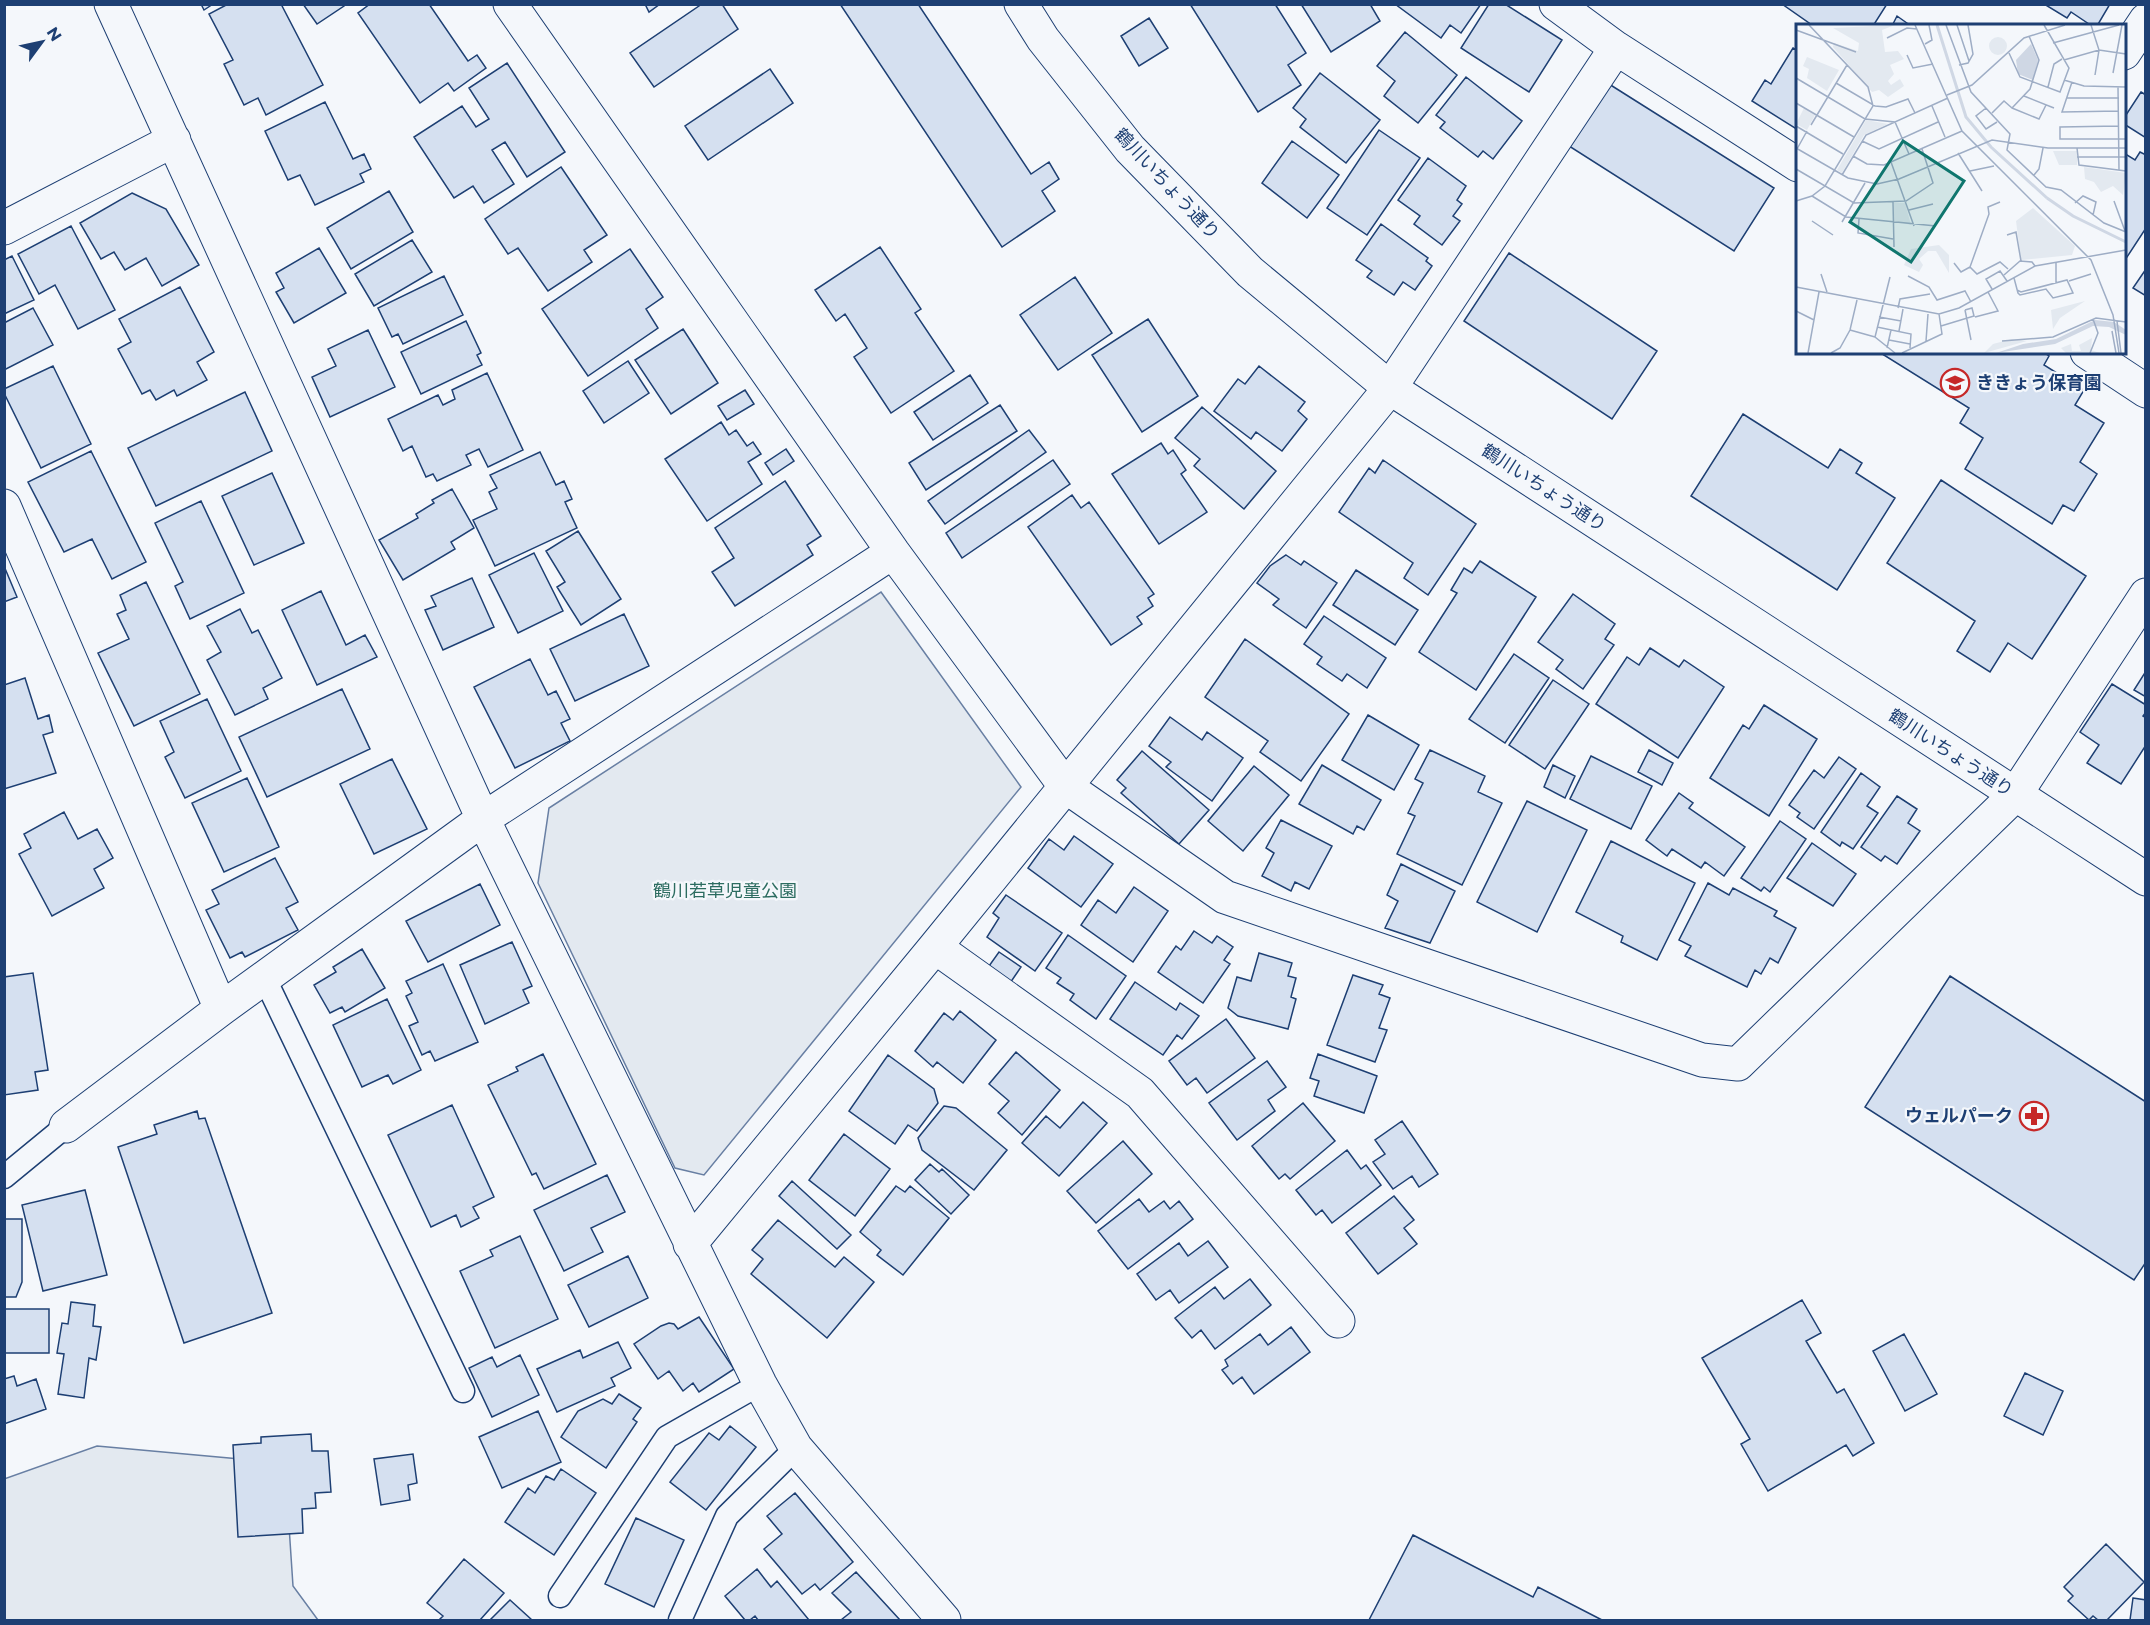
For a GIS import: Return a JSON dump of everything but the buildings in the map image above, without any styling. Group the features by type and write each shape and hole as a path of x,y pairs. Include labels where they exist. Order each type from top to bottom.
{"street":[{"path":"111,4 483,819 760,1384 796,1448 944,1620"},
{"path":"510,4 893,552 1065,786 1225,897 1702,1060 1738,1064 2015,795 2145,595"},
{"name":"鶴川いちょう通り","path":"1022,4 1043,39 1130,149 1251,272 1390,387 2145,879"},
{"path":"1556,4 1616,48 1796,164"},
{"path":"2126,50 2145,20"},
{"path":"690,1244 935,947 1390,387 1616,48"},
{"path":"4,228 174,140"},
{"path":"2090,354 2145,391"},
{"path":"4,506 221,1009"},
{"path":"66,1126 264,977 483,819 893,552"},
{"path":"935,947 1140,1093 1338,1321"}],"lane":[{"path":"264,977 463,1391"},
{"path":"4,1177 66,1126"},
{"path":"560,1596 668,1437 760,1384"},
{"path":"680,1620 727,1516 796,1448"}],"green space":[{"name":"鶴川若草児童公園","path":"881,592 1021,787 704,1175 675,1168 538,883 549,808"},
{"path":"97,1446 240,1459 289,1526 293,1586 318,1620 5,1620 4,1479"}],"place":[{"name":"ききょう保育園","path":"1955,383"},
{"name":"ウェルパーク","path":"2034,1116"}]}
